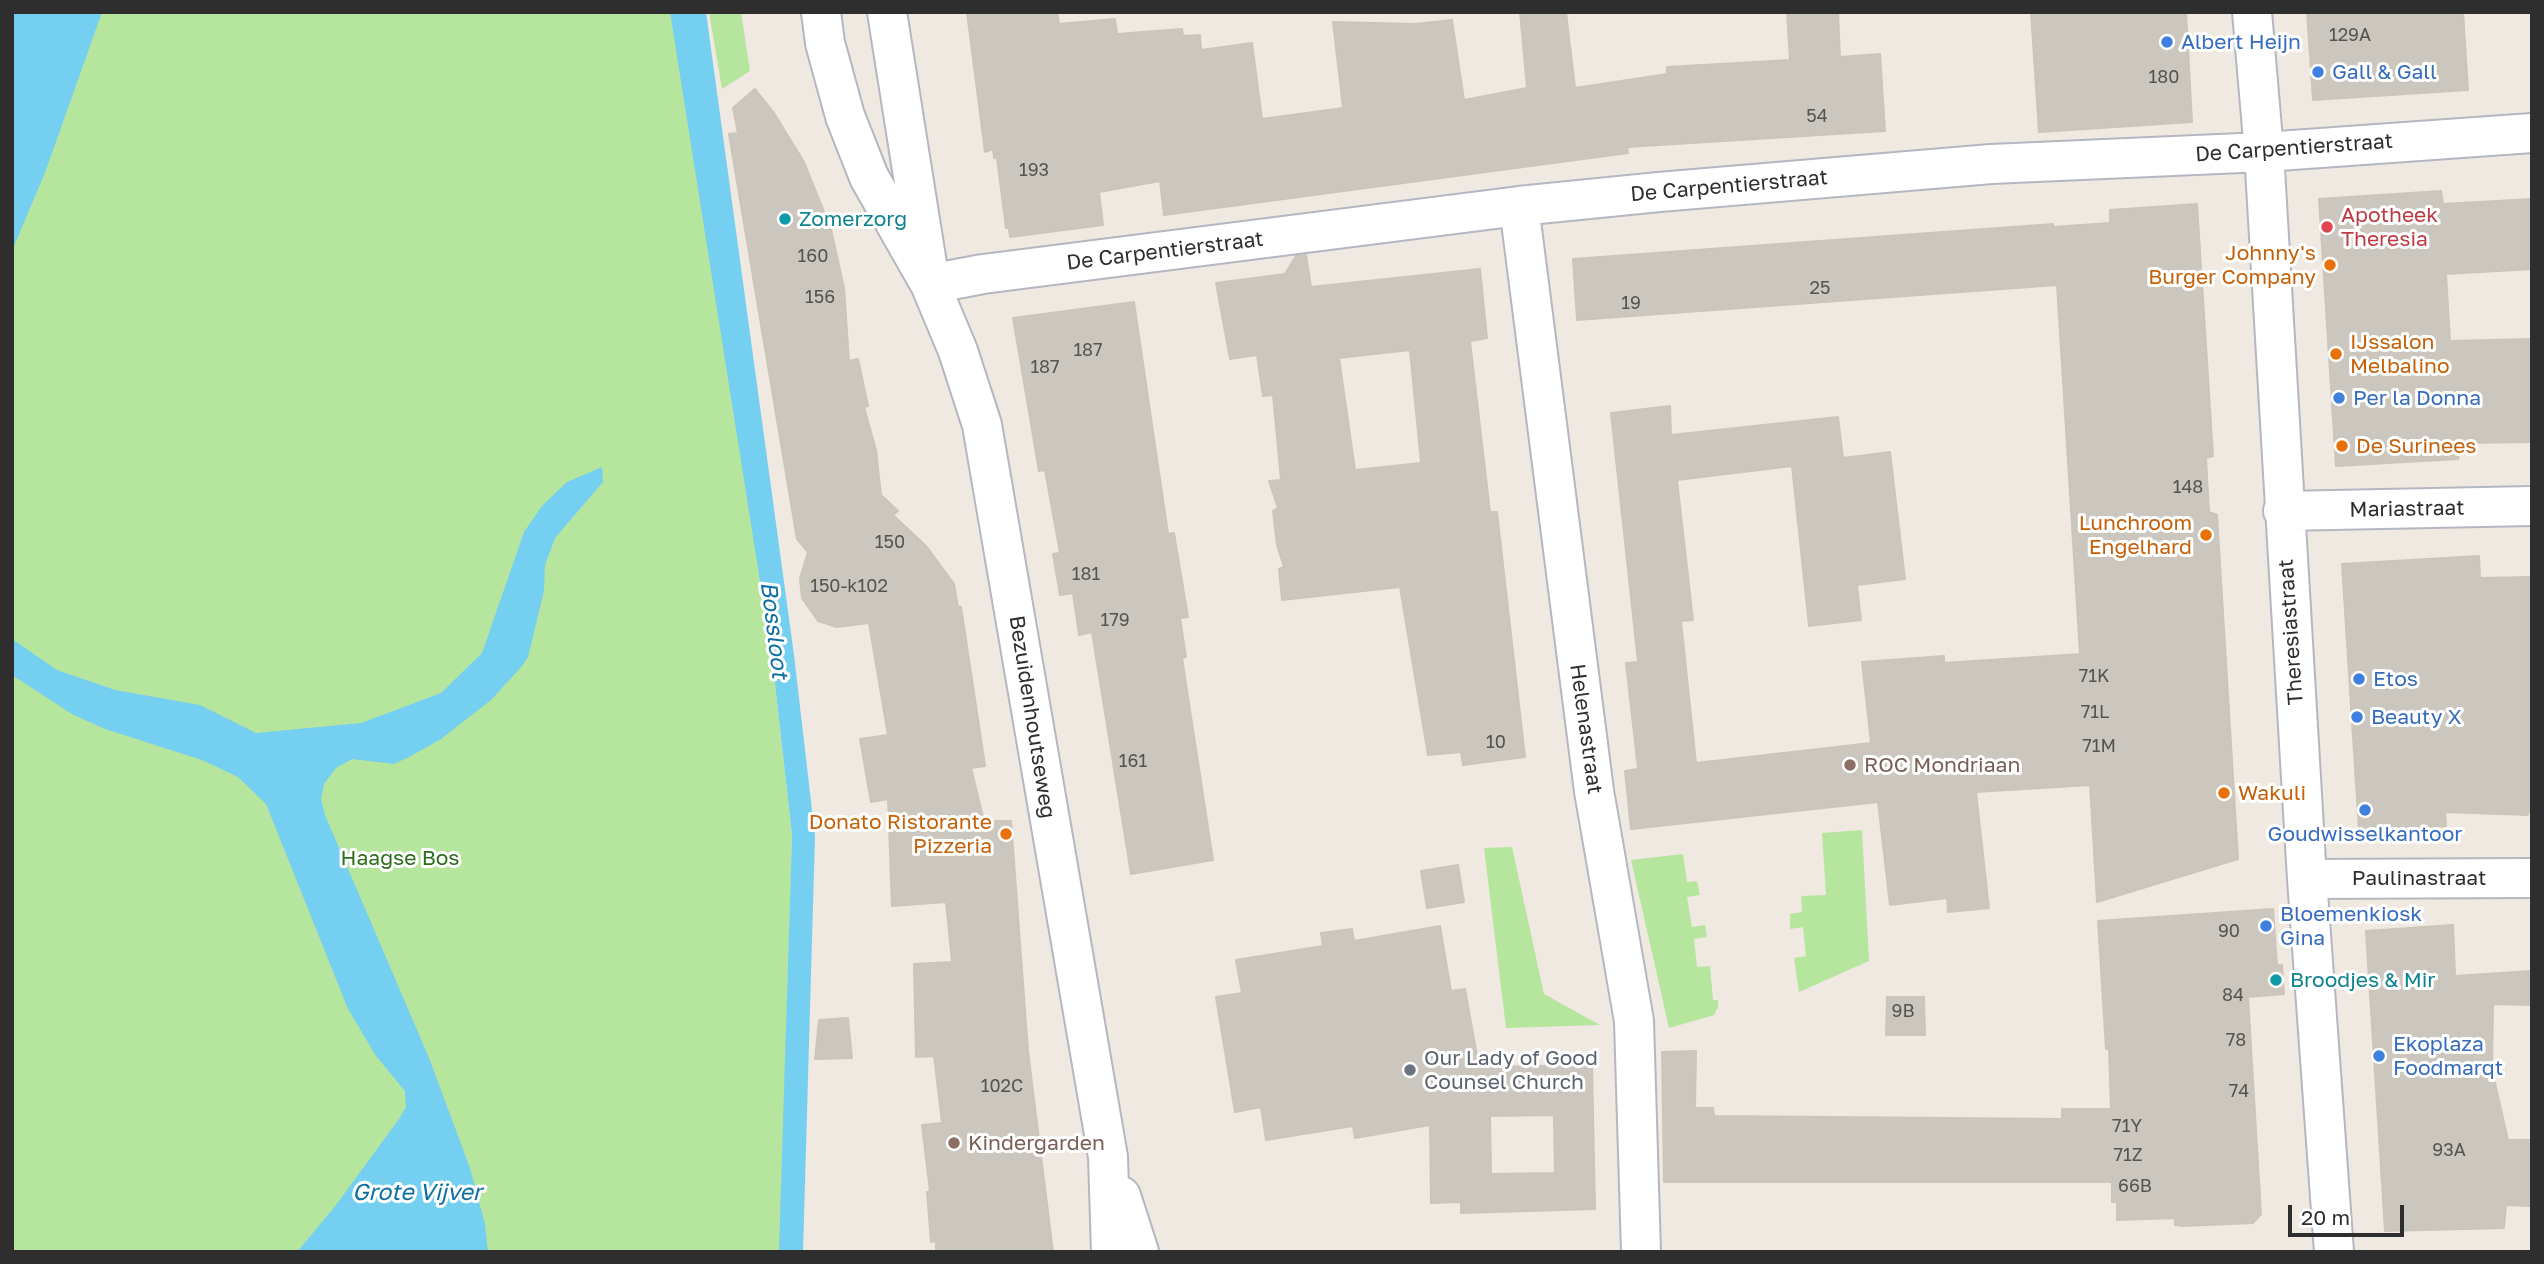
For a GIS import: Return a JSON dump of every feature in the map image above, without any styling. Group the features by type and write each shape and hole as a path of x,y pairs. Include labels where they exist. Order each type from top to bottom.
{"street":[{"name":"Bezuidenhoutseweg","path":"821,12 825,43 845,116 869,177 930,284 958,351 982,425 1108,1157 1111,1252"},
{"name":"Bezuidenhoutseweg","path":"887,12 930,284"},
{"name":"Theresiastraat","path":"2252,12 2264,152 2283,510 2334,1252"},
{"name":"De Carpentierstraat","path":"930,284 996,272 1519,206 1991,164 2264,152 2532,133"},
{"name":"Helenastraat","path":"1519,206 1594,791 1634,1021 1641,1252"},
{"name":"Mariastraat","path":"2283,510 2532,506"},
{"name":"Paulinastraat","path":"2307,879 2532,878"},
{"name":"Bezuidenhoutseweg","path":"1108,1157 1139,1252"}],"green space":[{"name":"Haagse Bos","path":"12,12 680,12 772,657 792,835 780,1252 12,1252"},
{"path":"709,12 741,12 750,71 722,89"},
{"path":"1862,830 1869,961 1799,992 1794,958 1806,956 1803,927 1790,929 1790,914 1802,912 1801,896 1826,895 1822,833"},
{"path":"1512,847 1544,994 1600,1025 1506,1028 1484,848"},
{"path":"1683,854 1687,882 1697,881 1700,895 1687,897 1692,927 1705,925 1707,937 1694,939 1697,967 1710,966 1713,1000 1718,1000 1718,1007 1714,1015 1669,1028 1631,860"}],"water":[{"path":"12,12 102,12 46,170 12,251"},
{"name":"Bossloot","path":"670,12 706,12 794,655 815,836 803,1252 779,1251 792,835 772,657"},
{"name":"Grote Vijver","path":"602,467 603,482 555,538 545,565 544,591 528,657 522,666 491,700 441,739 411,756 394,764 352,759 336,768 324,784 321,799 325,815 429,1058 470,1168 485,1224 488,1252 297,1252 336,1205 399,1119 406,1107 405,1091 376,1056 348,1009 266,804 238,777 202,760 105,729 72,714 12,675 12,639 57,670 115,690 200,705 256,733 361,723 441,693 482,653 524,532 542,506 567,482"}],"building":[{"path":"967,12 1057,12 1059,24 1115,19 1117,34 1182,29 1183,36 1200,35 1201,50 1252,43 1262,119 1343,108 1333,22 1415,24 1452,20 1464,100 1527,88 1520,12 1566,12 1575,88 1667,74 1667,67 1790,60 1787,12 1838,12 1840,57 1880,54 1885,131 1627,147 1628,153 1164,215 1160,181 1099,192 1103,225 1010,237 1009,228 1006,228 997,158 994,158 993,149 985,152"},
{"path":"2031,12 2186,12 2192,122 2039,132"},
{"path":"2307,12 2463,12 2468,90 2313,100"},
{"path":"755,89 774,113 804,162 831,229 844,288 849,361 858,359 868,406 864,407 876,450 881,495 898,511 893,515 927,547 954,584 958,607 961,607 985,766 971,768 984,821 1011,821 1028,1051 1053,1252 936,1252 936,1241 931,1242 927,1192 930,1192 922,1125 942,1123 934,1056 916,1057 914,964 952,962 946,902 892,906 888,799 871,802 860,739 888,735 869,623 837,627 818,621 802,598 800,578 808,552 797,539 729,134 738,133 733,108"},
{"path":"2441,191 2443,204 2532,199 2532,269 2446,274 2450,341 2532,339 2532,442 2461,443 2458,459 2336,466 2319,199"},
{"path":"2197,204 2213,456 2206,458 2209,512 2217,515 2238,859 2097,902 2090,785 1976,792 1989,908 1948,912 1947,898 1890,905 1878,802 1631,829 1625,771 1638,769 1626,663 1638,662 1611,413 1670,406 1671,435 1838,417 1843,458 1890,452 1905,579 1857,585 1861,620 1809,626 1792,466 1677,480 1693,620 1681,621 1696,763 1871,743 1862,662 1944,656 1944,663 2080,654 2057,285 1577,320 1573,259 2053,224 2053,227 2110,223 2110,210"},
{"path":"1306,255 1311,287 1480,269 1487,338 1470,341 1490,512 1497,512 1525,757 1463,765 1461,752 1428,755 1400,587 1282,600 1279,569 1284,567 1277,545 1273,511 1278,508 1269,481 1281,480 1273,395 1263,396 1257,355 1230,359 1216,283 1285,274 1296,256","holes":["1410,350 1421,463 1355,470 1339,358"]},
{"path":"1134,302 1168,534 1174,533 1188,617 1180,618 1186,657 1182,658 1213,860 1131,874 1092,632 1079,635 1073,593 1060,595 1053,554 1060,553 1045,470 1039,471 1013,318"},
{"path":"2479,556 2480,578 2532,577 2532,812 2527,812 2528,815 2445,812 2446,826 2359,831 2342,564"},
{"path":"1458,865 1464,902 1427,908 1421,871"},
{"path":"2273,909 2277,965 2282,965 2284,994 2248,997 2261,1214 2253,1223 2183,1226 2175,1225 2175,1218 2117,1220 2117,1202 2112,1202 2112,1182 1664,1182 1662,1052 1696,1051 1695,1108 1713,1108 1714,1116 2062,1119 2062,1109 2111,1109 2109,1049 2106,1049 2098,921"},
{"path":"2453,925 2455,976 2532,971 2532,1005 2493,1004 2492,1070 2508,1140 2532,1140 2532,1206 2506,1205 2504,1228 2385,1231 2366,931"},
{"name":"Our Lady of Good Counsel Church","path":"1440,926 1451,991 1465,989 1479,1067 1592,1065 1595,1209 1461,1213 1461,1202 1431,1203 1430,1125 1355,1138 1353,1126 1266,1140 1261,1107 1235,1112 1216,997 1242,993 1236,960 1323,946 1321,933 1352,929 1354,941","holes":["1554,1115 1555,1173 1491,1174 1490,1116"]},
{"path":"1887,997 1924,997 1925,1035 1886,1035"},
{"path":"848,1018 852,1058 815,1059 819,1020"}],"place":[{"name":"Albert Heijn","path":"2167,42"},
{"name":"Gall & Gall","path":"2318,72"},
{"name":"Zomerzorg","path":"785,219"},
{"name":"Apotheek Theresia","path":"2327,227"},
{"name":"Johnny's Burger Company","path":"2330,265"},
{"name":"IJssalon Melbalino","path":"2336,354"},
{"name":"Per la Donna","path":"2339,398"},
{"name":"De Surinees","path":"2342,446"},
{"name":"Lunchroom Engelhard","path":"2206,535"},
{"name":"Etos","path":"2359,679"},
{"name":"Beauty X","path":"2357,717"},
{"name":"ROC Mondriaan","path":"1850,765"},
{"name":"Wakuli","path":"2224,793"},
{"name":"Goudwisselkantoor","path":"2365,810"},
{"name":"Donato Ristorante Pizzeria","path":"1006,834"},
{"name":"Bloemenkiosk Gina","path":"2266,926"},
{"name":"Broodjes & Mir","path":"2276,980"},
{"name":"Ekoplaza Foodmarqt","path":"2379,1056"},
{"name":"Our Lady of Good Counsel Church","path":"1410,1070"},
{"name":"Kindergarden","path":"954,1143"}]}
